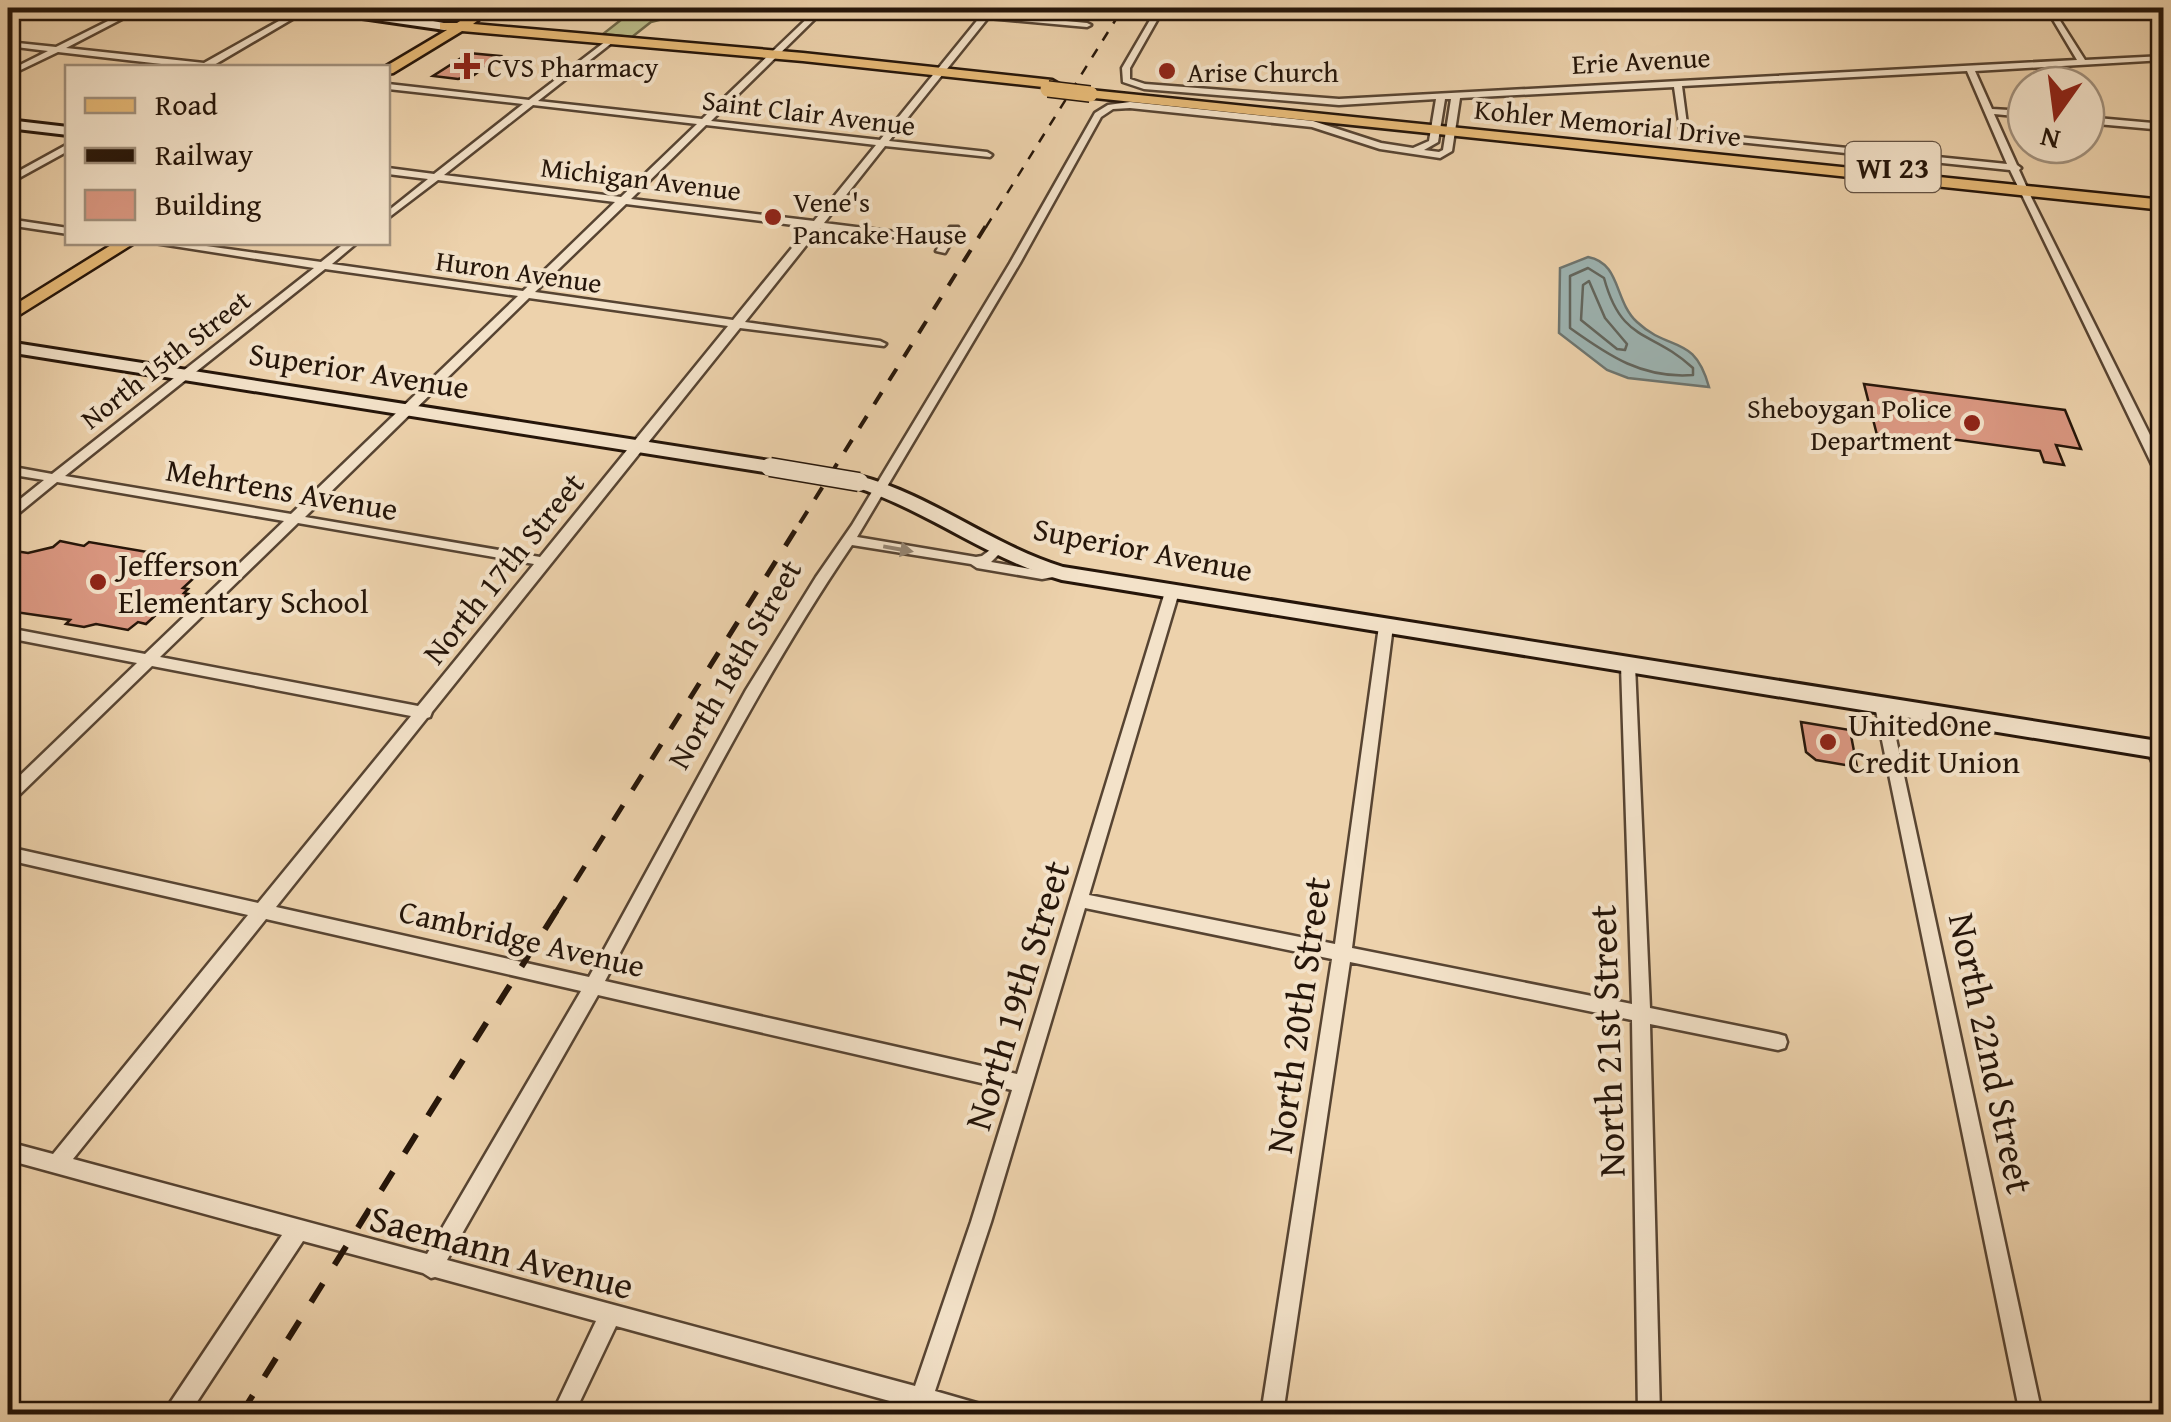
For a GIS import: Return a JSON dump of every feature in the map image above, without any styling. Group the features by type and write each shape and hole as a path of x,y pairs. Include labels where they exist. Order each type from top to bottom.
{"main road":[{"path":"390,69 422,47 424,41 488,8"},
{"name":"WI 23","path":"462,19 533,32 938,75"},
{"name":"Kohler Memorial Drive","path":"938,75 2164,194"},
{"name":"Kohler Memorial Drive","path":"2020,180 2164,205"},
{"path":"8,317 123,245"},
{"path":"8,330 50,300 58,288"}],"street":[{"path":"8,74 139,8"},
{"path":"207,65 304,8 396,18 462,19"},
{"path":"578,8 653,8"},
{"path":"8,796 822,8"},
{"path":"905,8 989,11 1087,24"},
{"name":"Erie Avenue","path":"1160,8 1124,78 1144,86 1307,101 2164,58"},
{"path":"2049,8 2083,62"},
{"name":"North 17th Street","path":"58,1164 989,11"},
{"path":"396,18 462,19"},
{"path":"420,18 462,19"},
{"path":"390,213 610,40"},
{"path":"8,44 196,65"},
{"path":"1970,68 2164,477"},
{"path":"1678,84 1684,134 2020,180"},
{"name":"Saint Clair Avenue","path":"390,86 987,154"},
{"path":"1412,151 1432,145 1456,95"},
{"path":"1412,151 1445,154 1441,96"},
{"name":"North 18th Street","path":"431,1268 594,985 699,788 847,540 870,485 1015,263 1096,116 1111,107 1130,106 1312,124 1374,144 1412,151"},
{"path":"1990,111 2006,112"},
{"path":"2106,122 2164,128"},
{"path":"8,124 65,131"},
{"path":"8,181 65,149"},
{"name":"Michigan Avenue","path":"390,171 817,225 944,246 954,229"},
{"path":"8,222 65,230"},
{"name":"Huron Avenue","path":"174,245 880,344"},
{"name":"North 15th Street","path":"8,515 349,245"},
{"name":"Superior Avenue","path":"8,347 870,485 930,507 998,548 1059,572 1882,706 2161,757"},
{"name":"Mehrtens Avenue","path":"8,470 547,562"},
{"path":"847,540 1042,575 1059,572"},
{"path":"948,558 980,561 998,548"},
{"name":"North 19th Street","path":"919,1406 1024,1084 1172,592"},
{"name":"North 20th Street","path":"1272,1414 1342,954 1386,626"},
{"path":"8,633 424,713"},
{"name":"North 21st Street","path":"1628,665 1641,1014 1649,1414"},
{"name":"North 22nd Street","path":"1882,706 2032,1414"},
{"name":"Cambridge Avenue","path":"8,853 1024,1084"},
{"path":"1080,900 1778,1042"},
{"name":"Saemann Avenue","path":"8,1151 609,1316 919,1406 980,1414"},
{"path":"176,1414 297,1230"},
{"path":"563,1414 609,1316"}],"green space":[{"path":"636,8 784,8 704,16 690,12 651,22 632,37 603,34"}],"water":[{"path":"1588,257 1606,267 1637,322 1696,358 1709,387 1628,378 1607,370 1559,333 1560,268"}],"building":[{"name":"CVS Pharmacy","path":"469,53 500,56 474,75 458,79 433,76"},
{"name":"Sheboygan Police Department","path":"1864,384 2065,410 2081,449 2056,445 2064,465 2044,462 2040,451 1921,435 1924,446 1878,439"},
{"name":"Jefferson Elementary School","path":"60,541 165,555 161,558 197,566 188,575 196,576 183,588 188,589 184,593 188,594 173,608 128,630 96,624 84,627 66,624 70,620 8,611 8,550 28,553 53,547"},
{"name":"UnitedOne Credit Union","path":"1801,722 1850,730 1857,767 1816,760 1806,752"}],"railway":[{"path":"986,227 1123,8"},
{"path":"800,523 987,224"},
{"path":"556,912 801,521"},
{"path":"241,1414 557,910"}],"place":[{"name":"CVS Pharmacy","path":"467,66"},
{"name":"Arise Church","path":"1167,71"},
{"name":"Vene's Pancake Hause","path":"773,217"},
{"name":"Sheboygan Police Department","path":"1972,423"},
{"name":"Jefferson Elementary School","path":"98,582"},
{"name":"UnitedOne Credit Union","path":"1828,742"}]}
